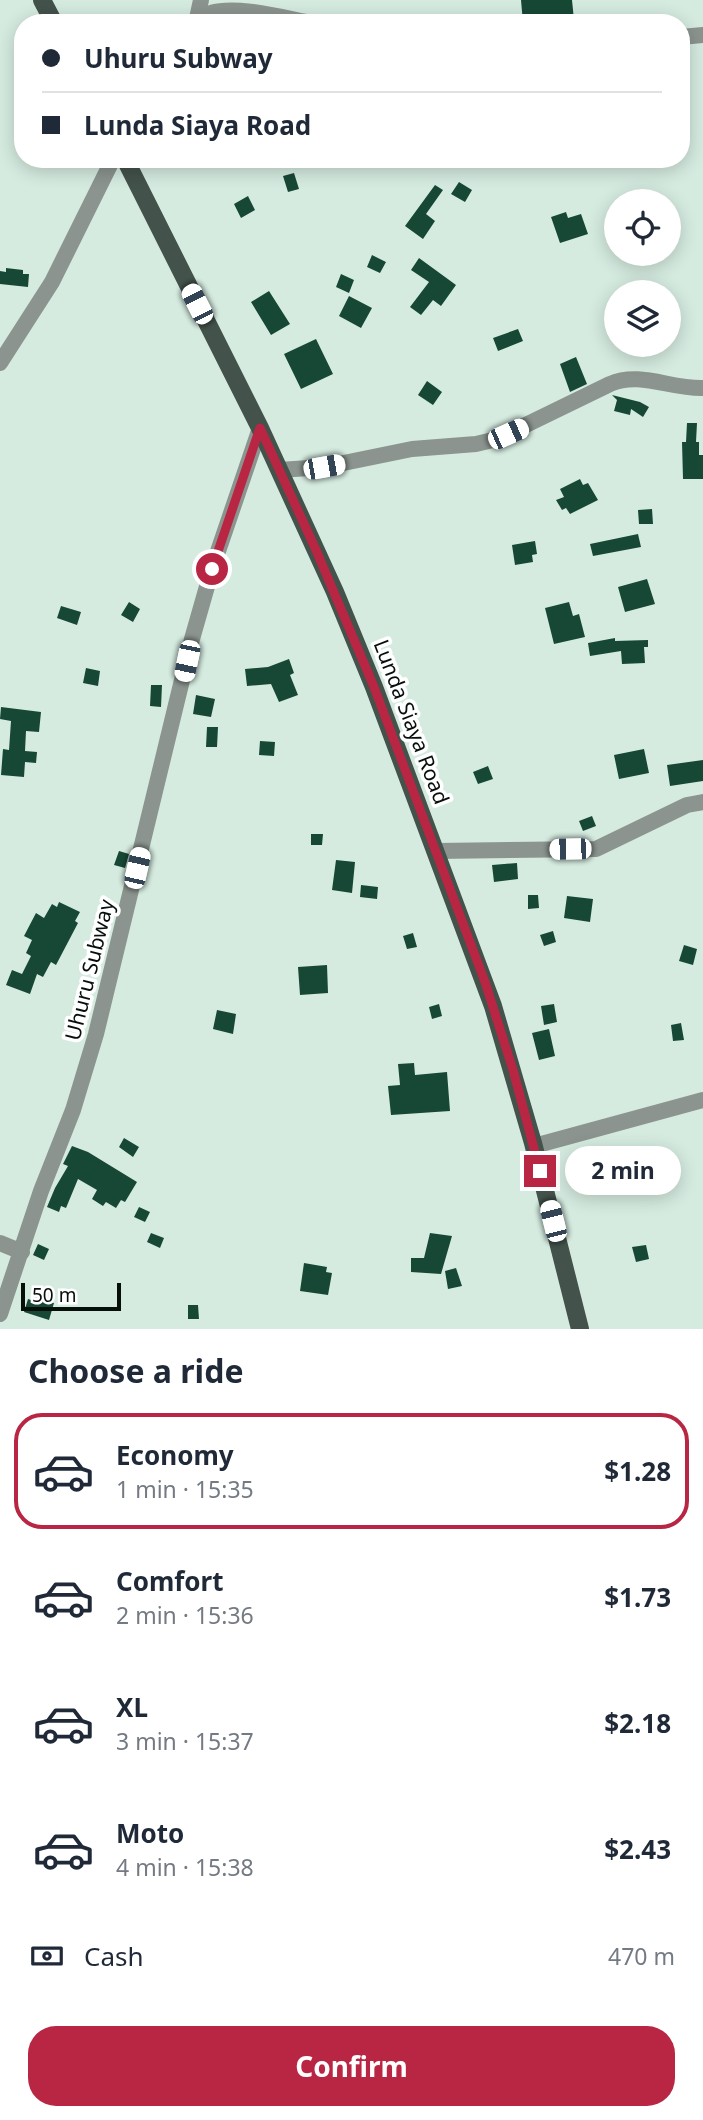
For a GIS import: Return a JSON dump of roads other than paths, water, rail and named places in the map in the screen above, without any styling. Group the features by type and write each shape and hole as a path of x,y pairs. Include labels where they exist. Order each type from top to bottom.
{"main road":[{"name":"Lunda Siaya Road","path":"130,168 260,428 335,592 374,687 485,982 534,1146 580,1329"}],"street":[{"path":"210,14 254,14"},
{"path":"0,363 52,282 109,168"},
{"path":"279,470 324,467 412,449 497,439 600,389 629,378 672,386 703,387"},
{"name":"Uhuru Subway","path":"0,1314 41,1191 73,1110 96,1034 192,639 260,428"},
{"path":"436,851 596,849 687,805 703,802"},
{"path":"534,1146 703,1100"},
{"path":"0,1243 22,1252"}]}
